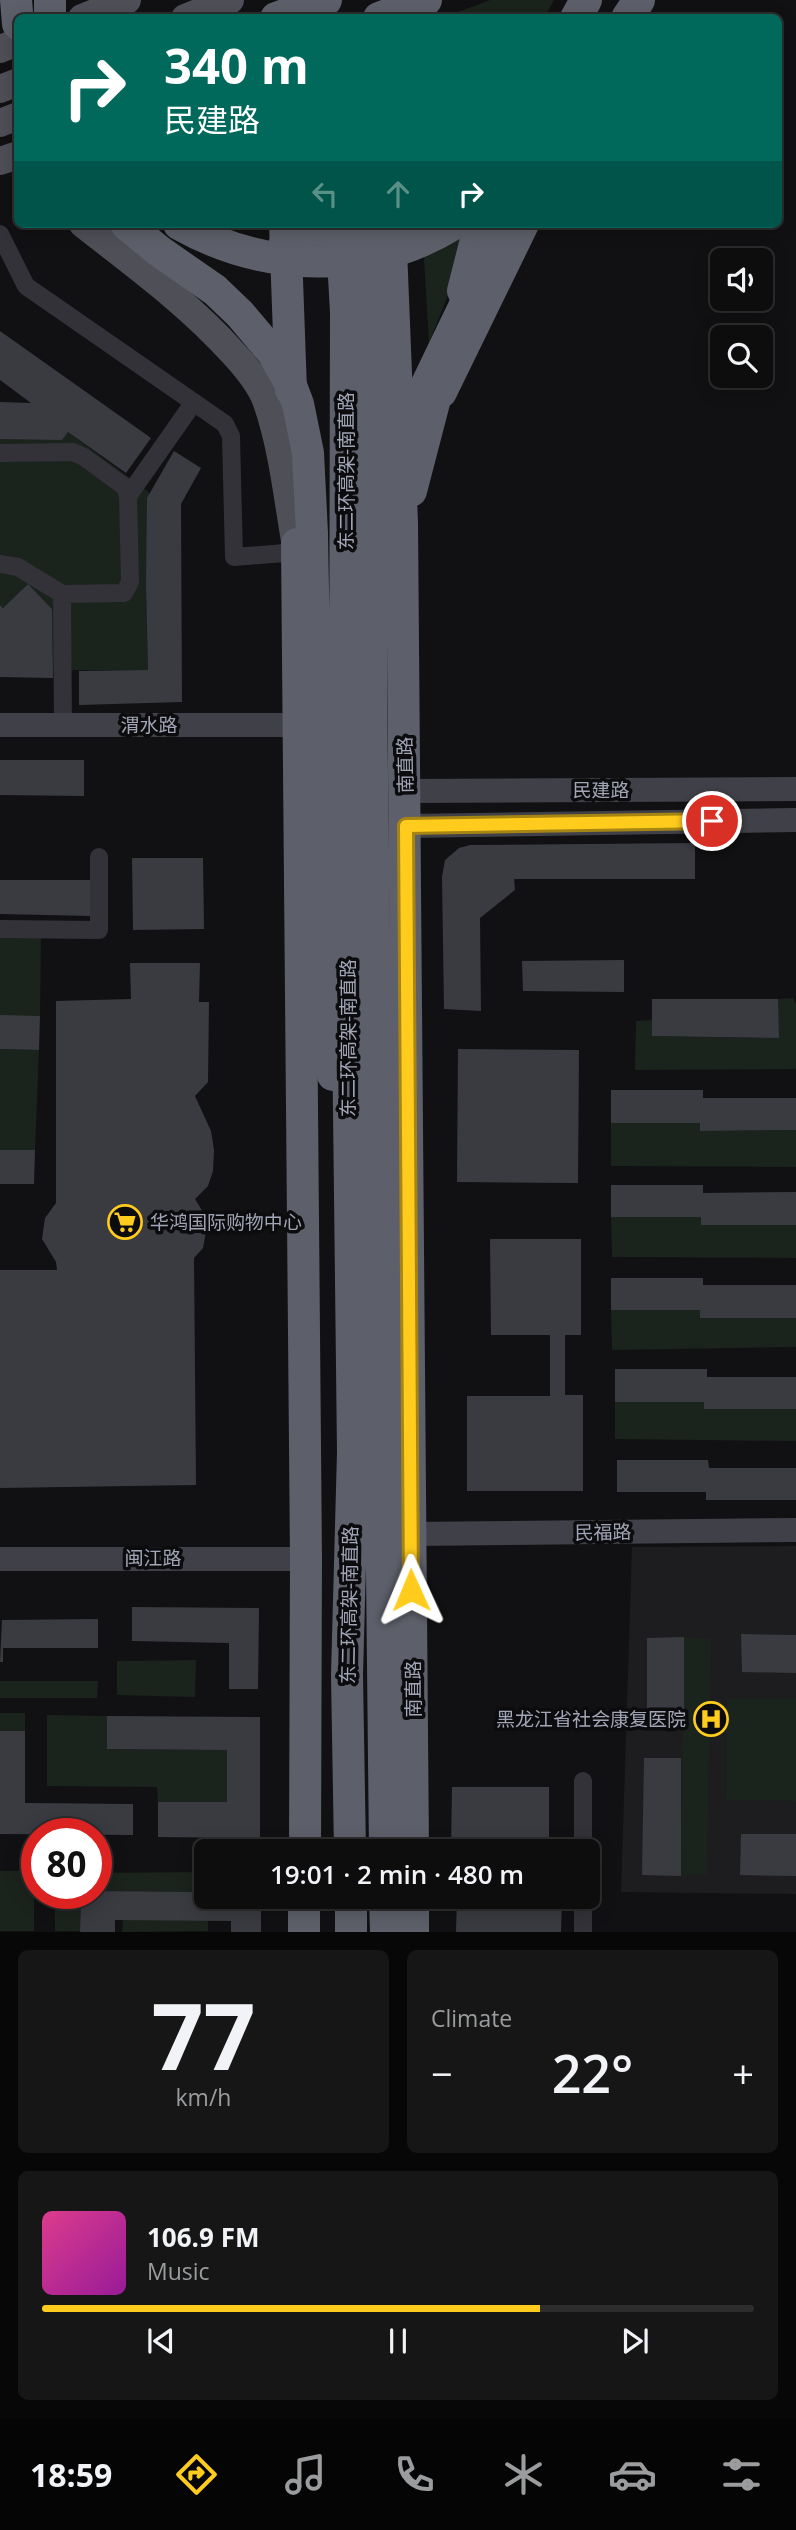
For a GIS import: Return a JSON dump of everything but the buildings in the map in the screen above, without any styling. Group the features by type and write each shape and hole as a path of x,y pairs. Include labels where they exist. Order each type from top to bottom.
{"highway":[{"path":"287,14 326,0"},
{"path":"389,14 426,0"},
{"path":"132,228 215,290 257,332 290,383 301,416 308,453 312,533 320,989 348,1179"},
{"path":"188,228 220,243 268,258 345,262 376,257 405,248 446,228"},
{"name":"东二环高架-南直路","path":"341,228 346,312 345,768 353,1452 347,1675 350,1839"},
{"path":"305,1839 306,1566 297,552 285,233 366,228"},
{"name":"东二环高架-南直路","path":"382,228 371,312 372,768 379,1173 385,1839"},
{"name":"南直路","path":"382,228 402,523 413,1839"},
{"path":"402,523 479,228"},
{"path":"379,1173 391,977 388,538 390,481 399,442 502,228"},
{"path":"431,412 521,228"},
{"path":"306,1673 323,1700 392,1699 413,1674"},
{"path":"304,1909 304,1931"},
{"path":"351,1909 351,1931"},
{"path":"385,1909 386,1931"},
{"path":"413,1909 413,1931"}],"main road":[{"path":"92,14 127,0"},
{"path":"195,14 230,0"},
{"path":"88,228 187,306 257,381 266,400 277,440 297,552"}],"street":[{"path":"0,234 26,286 225,424 231,436 234,556 297,552"},
{"path":"128,496 194,402"},
{"path":"0,453 73,452 125,487 128,496 130,582 124,593 62,594 18,567 0,565"},
{"path":"62,594 63,725"},
{"name":"渭水路","path":"0,725 298,725"},
{"name":"民建路","path":"406,791 796,789"},
{"name":"民建路","path":"406,826 796,820"},
{"path":"0,929 100,930 99,857"},
{"name":"民福路","path":"410,1534 796,1530"},
{"name":"闽江路","path":"0,1559 306,1566"},
{"name":"闽江路","path":"0,1571 306,1566"},
{"path":"583,1782 583,1839"},
{"path":"583,1909 583,1931"}],"shaded area":[{"path":"490,0 554,0 547,14 453,14"},
{"path":"422,228 462,228 460,265 429,343"},
{"path":"68,432 150,493 146,585 148,670 53,670 52,609 28,584 3,608 0,605 0,439"},
{"path":"0,929 41,930 40,1016 0,1016"},
{"path":"793,998 796,1004 796,1069 635,1070 636,1021 652,1020 652,1036 778,1038 778,999"},
{"path":"0,1049 39,1050 35,1150 0,1150"},
{"path":"611,1123 700,1123 701,1131 796,1130 796,1167 611,1166"},
{"path":"611,1217 701,1217 701,1225 796,1225 796,1258 612,1257"},
{"path":"611,1310 700,1310 796,1318 796,1347 612,1350"},
{"path":"615,1402 704,1402 704,1409 796,1409 796,1441 615,1439"},
{"name":"黑龙江省社会康复医院","path":"796,1546 796,1894 621,1892 632,1547"},
{"path":"684,1637 711,1639 707,1874 681,1876"},
{"path":"196,1660 195,1697 117,1695 117,1661"},
{"path":"0,1681 98,1681 97,1698 0,1698"},
{"path":"727,1699 796,1699 796,1801 726,1800"},
{"path":"0,1713 25,1713 25,1731 0,1731"},
{"path":"47,1715 107,1716 108,1749 227,1750 227,1802 158,1802 157,1787 47,1786"},
{"path":"0,1871 21,1871 21,1909 34,1909 34,1931 0,1931"},
{"path":"194,1872 194,1892 112,1891 112,1873"},
{"path":"55,1909 81,1909 80,1931 55,1931"},
{"path":"123,1920 208,1920 208,1931 122,1932"}],"place":[{"name":"华鸿国际购物中心","path":"125,1222"},
{"name":"黑龙江省社会康复医院","path":"711,1719"}],"route":[{"path":"411,1590 406,826 712,821"}]}
